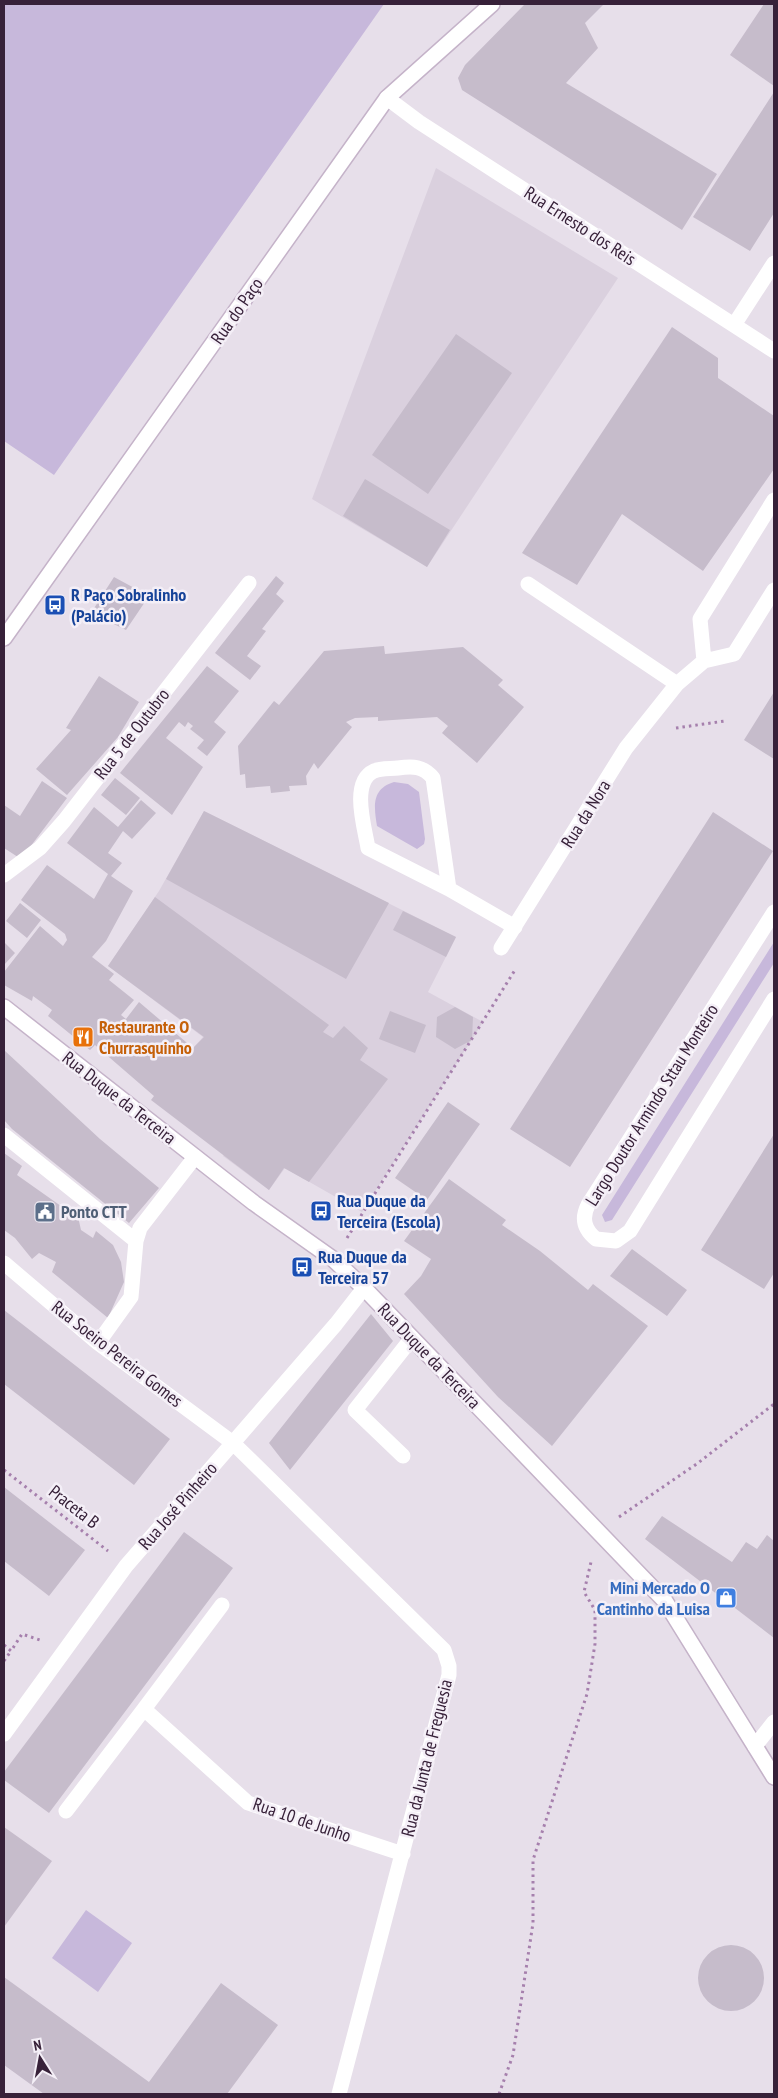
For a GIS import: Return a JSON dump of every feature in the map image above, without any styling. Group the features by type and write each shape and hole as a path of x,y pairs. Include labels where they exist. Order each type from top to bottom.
{"street":[{"name":"Rua do Paço","path":"4,638 387,98 492,4"},
{"name":"Rua Ernesto dos Reis","path":"387,98 419,122 774,351"},
{"path":"734,325 774,263"},
{"path":"774,500 700,619 704,662 734,654 774,590"},
{"name":"Rua 5 de Outubro","path":"4,875 40,848 64,822 249,583"},
{"path":"528,584 677,684"},
{"name":"Rua da Nora","path":"501,948 626,748 677,684 704,662"},
{"path":"448,888 433,778 421,768 412,766 374,771 364,782 361,790 368,848 448,888 515,927"},
{"name":"Largo Doutor Armindo Sttau Monteiro","path":"774,912 588,1205 584,1215 585,1225 596,1240 616,1241 630,1231 774,999"},
{"name":"Rua Duque da Terceira","path":"6,1009 254,1203 333,1260 364,1288 664,1601 774,1777"},
{"path":"4,1135 136,1241"},
{"path":"98,1343 131,1297 136,1241 140,1228 195,1157"},
{"name":"Rua Soeiro Pereira Gomes","path":"4,1262 98,1343 234,1442"},
{"name":"Rua José Pinheiro","path":"4,1734 126,1566 336,1324 364,1288"},
{"path":"403,1456 355,1410 412,1338"},
{"name":"Rua da Junta de Freguesia","path":"234,1442 444,1650 447,1658 449,1675 339,2094"},
{"path":"66,1811 222,1606"},
{"name":"Rua 10 de Junho","path":"144,1709 242,1800 403,1854"},
{"path":"755,1746 774,1722"}],"path":[{"path":"667,729 725,721"},
{"path":"333,1260 519,963"},
{"path":"499,2094 513,2055 534,1923 533,1860 587,1694 595,1644 596,1610 584,1592 598,1532 698,1464 774,1404"},
{"name":"Praceta B","path":"4,1470 126,1566"},
{"path":"4,1660 22,1634 67,1649"},
{"path":"4,1646 11,1651"}],"shaded area":[{"path":"4,4 384,4 54,475 4,441"},
{"path":"436,168 618,278 427,567 312,499"},
{"path":"394,782 408,784 419,792 425,839 424,844 417,849 377,826 375,806 378,794 381,789"},
{"path":"204,811 456,937 428,992 483,1022 362,1212 285,1168 269,1190 223,1156 265,1101 193,1048 203,1037 108,966 159,891"},
{"path":"774,942 774,963 612,1220 605,1222 602,1215"},
{"path":"86,1910 132,1943 98,1992 52,1958"}],"building":[{"path":"525,4 604,4 585,23 598,48 566,83 717,174 682,230 462,90 458,78 465,65"},
{"path":"764,4 774,4 774,86 730,55"},
{"path":"774,92 774,213 750,251 693,217"},
{"path":"672,327 718,358 718,378 774,416 774,469 703,571 622,514 577,585 522,553"},
{"path":"456,334 512,373 428,494 372,455"},
{"path":"365,479 450,530 427,567 343,516"},
{"path":"276,576 284,583 276,594 284,601 262,629 266,631 247,656 261,666 250,680 215,653"},
{"path":"114,577 149,596 126,630 91,613"},
{"path":"384,646 385,654 463,647 503,680 498,685 524,707 477,763 442,733 448,726 437,717 378,721 378,717 355,718 346,722 352,727 318,769 314,763 306,776 307,785 289,786 290,791 271,793 270,786 246,788 245,774 240,775 238,746 274,701 279,705 324,651"},
{"path":"207,666 239,691 214,722 226,732 207,756 197,748 204,740 190,729 193,726 188,722 185,727 179,722 166,738 203,767 172,815 120,773"},
{"path":"99,676 139,702 118,737 67,795 36,769 71,730 66,728"},
{"path":"774,692 774,759 744,740"},
{"path":"115,778 140,798 126,815 101,795"},
{"path":"42,781 67,798 21,859 4,848 4,805 20,816"},
{"path":"141,800 156,813 132,839 123,831 108,853 122,863 111,876 133,891 106,941 92,957 114,974 109,980 134,1000 121,1015 126,1019 139,1002 193,1048 204,1037 108,966 155,897 329,1025 323,1032 333,1038 344,1026 368,1048 360,1060 388,1079 309,1182 284,1168 269,1190 151,1100 154,1096 95,1045 90,1050 48,1016 52,1010 33,996 32,1001 4,985 4,972 40,926 63,946 67,940 65,934 21,900 47,865 94,899 108,874 67,843 94,807 118,827"},
{"path":"204,811 389,903 346,979 166,879"},
{"path":"713,812 773,851 570,1167 510,1129"},
{"path":"20,903 41,920 27,938 6,921"},
{"path":"403,911 456,937 446,957 393,930"},
{"path":"4,942 15,953 4,965"},
{"path":"455,1007 473,1017 472,1040 455,1049 436,1037 437,1017"},
{"path":"390,1011 426,1025 415,1053 379,1039"},
{"path":"4,1050 100,1139 159,1188 129,1223 12,1129 4,1120"},
{"path":"448,1102 480,1124 427,1200 395,1178"},
{"path":"774,1134 774,1273 764,1289 701,1250"},
{"path":"4,1153 22,1166 17,1175 68,1211 76,1208 81,1230 93,1238 96,1231 113,1245 121,1262 124,1282 108,1318 52,1272 56,1262 39,1253 32,1259 15,1238 4,1230"},
{"path":"449,1179 506,1220 502,1225 540,1251 588,1290 593,1284 648,1326 552,1446 498,1397 404,1294 421,1276 431,1259 404,1241"},
{"path":"632,1249 687,1290 667,1316 610,1276"},
{"path":"4,1310 170,1439 134,1485 4,1384"},
{"path":"371,1314 393,1341 290,1470 269,1443"},
{"path":"4,1487 85,1550 49,1596 4,1561"},
{"path":"662,1516 732,1562 746,1542 757,1549 767,1535 774,1541 774,1638 645,1539"},
{"path":"184,1532 233,1568 49,1813 4,1780 4,1772"},
{"path":"4,1827 52,1861 4,1927"},
{"path":"731,1945 744,1947 759,1960 762,1965 764,1978 762,1991 749,2006 744,2009 731,2011 718,2009 703,1996 700,1991 698,1978 700,1965 713,1950 718,1947"},
{"path":"4,1977 149,2082 221,1983 278,2025 227,2094 44,2094 4,2065"}],"place":[{"name":"R Paço Sobralinho (Palácio)","path":"55,605"},
{"name":"Restaurante O Churrasquinho","path":"83,1037"},
{"name":"Rua Duque da Terceira (Escola)","path":"321,1211"},
{"name":"Ponto CTT","path":"45,1212"},
{"name":"Rua Duque da Terceira 57","path":"302,1267"},
{"name":"Mini Mercado O Cantinho da Luisa","path":"726,1598"}]}
